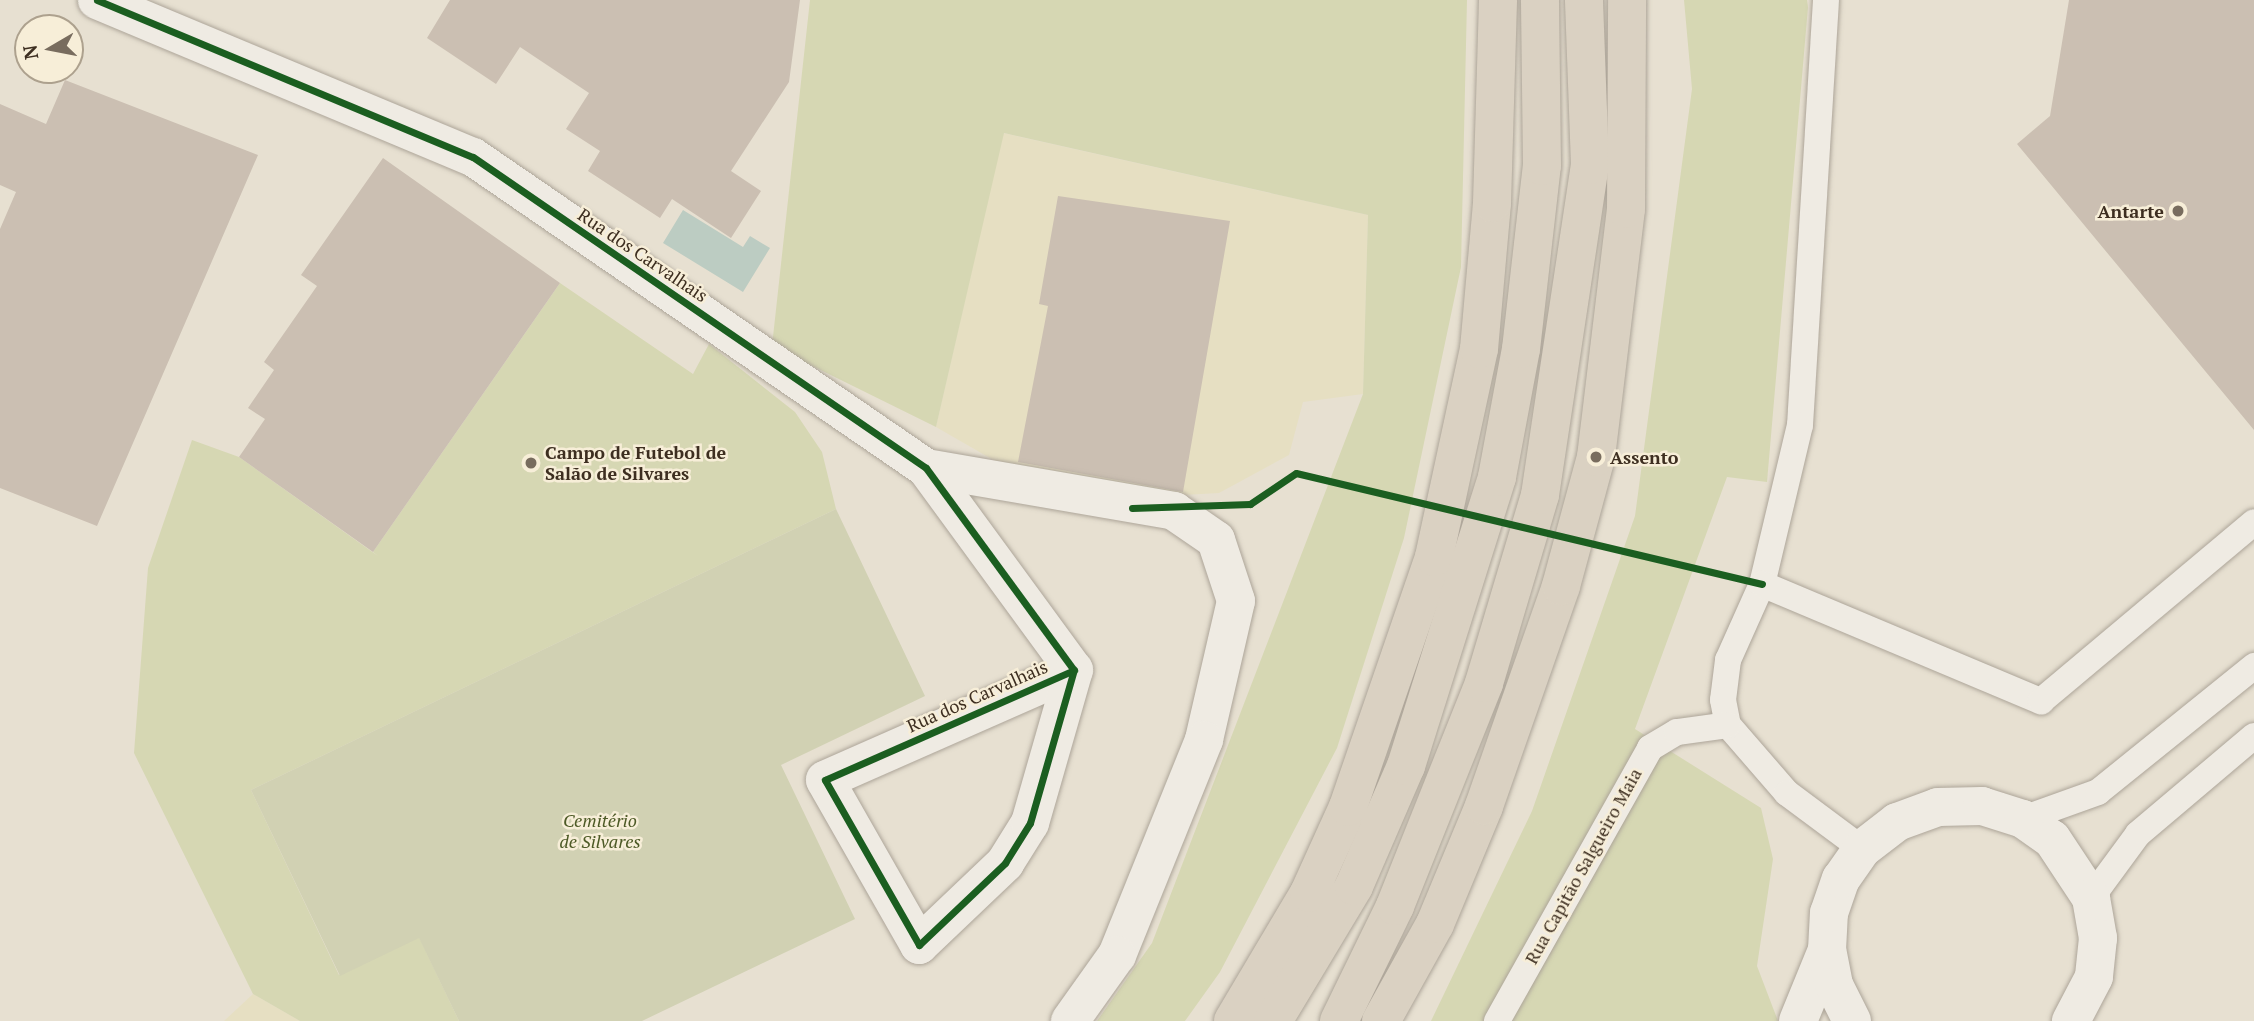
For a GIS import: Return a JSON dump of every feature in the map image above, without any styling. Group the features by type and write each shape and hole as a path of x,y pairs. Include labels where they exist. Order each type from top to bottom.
{"highway":[{"path":"1233,1021 1309,893 1348,807 1434,557 1479,349 1493,178 1498,0"},
{"path":"1272,1021 1354,886 1406,766 1497,477 1521,349 1542,166 1540,0"},
{"path":"1339,1021 1395,906 1484,683 1541,495 1590,165 1584,0"},
{"path":"1381,1021 1435,924 1484,806 1561,586 1596,457 1626,209 1626,0"}],"street":[{"name":"Rua dos Carvalhais","path":"97,0 472,157 926,468 1074,670"},
{"name":"Rua dos Carvalhais","path":"926,468 1174,511 1216,540 1236,601 1204,740 1117,955 1070,1021"},
{"name":"Rua dos Carvalhais","path":"1074,670 1030,823 1005,863 919,945 825,780 1074,670"},
{"path":"1852,1021 1834,985 1827,950 1829,913 1862,849 1897,822 1938,807 1982,806 2023,819 2052,839 2091,898 2098,937 2094,977 2071,1021"},
{"path":"1798,1021 1827,950"}],"lane":[{"path":"1826,0 1800,425 1762,584 1728,660 1723,701 1728,725 1787,793 1862,849"},
{"path":"1762,584 2041,701 2254,522"},
{"path":"2023,819 2098,792 2254,666"},
{"name":"Rua Capitão Salgueiro Maia","path":"1497,1021 1650,748 1676,732 1728,725"},
{"path":"2091,898 2138,834 2254,736"}],"shaded area":[{"path":"1003,133 1368,215 1363,394 1303,402 1289,455 1219,493 1183,495 1016,473 936,427"},
{"path":"683,210 743,247 750,236 770,248 743,292 663,243"},
{"path":"253,994 300,1021 224,1021"}],"green space":[{"path":"810,0 1467,0 1461,267 1404,538 1337,748 1220,972 1185,1021 1097,1021 1152,943 1363,394 1368,215 1004,133 936,427 772,346"},
{"path":"1684,0 1807,0 1808,7 1767,482 1727,477 1635,729 1761,808 1773,859 1757,966 1778,1021 1431,1021 1532,811 1635,516 1692,89"},
{"path":"560,283 693,374 709,344 795,412 822,452 836,509 251,790 339,975 419,937 459,1021 300,1021 253,994 134,753 148,568 192,440 239,457 378,556 373,552"},
{"name":"Cemitério de Silvares","path":"836,509 925,696 781,765 855,919 642,1021 459,1021 419,938 340,976 251,790"}],"building":[{"path":"450,0 800,0 789,82 731,171 761,191 731,238 672,199 660,218 588,171 600,151 566,129 589,93 520,47 496,84 427,38"},
{"path":"2069,0 2254,0 2254,430 2017,144 2050,116"},
{"path":"63,84 75,84 258,155 97,526 0,488 0,229 16,192 0,185 0,104 46,124"},
{"path":"383,158 560,283 373,552 239,457 265,419 248,408 274,370 264,362 317,286 301,275"},
{"path":"1058,196 1230,221 1183,492 1018,462 1048,306 1039,304"}],"cycle path":[{"path":"97,0 473,157 926,468 1074,670 825,780 919,945 1005,863 1030,823 1074,670"},
{"path":"1132,508 1250,504 1296,473 1762,584"}],"place":[{"name":"Antarte","path":"2178,211"},
{"name":"Assento","path":"1596,457"},
{"name":"Campo de Futebol de Salão de Silvares","path":"531,463"}]}
